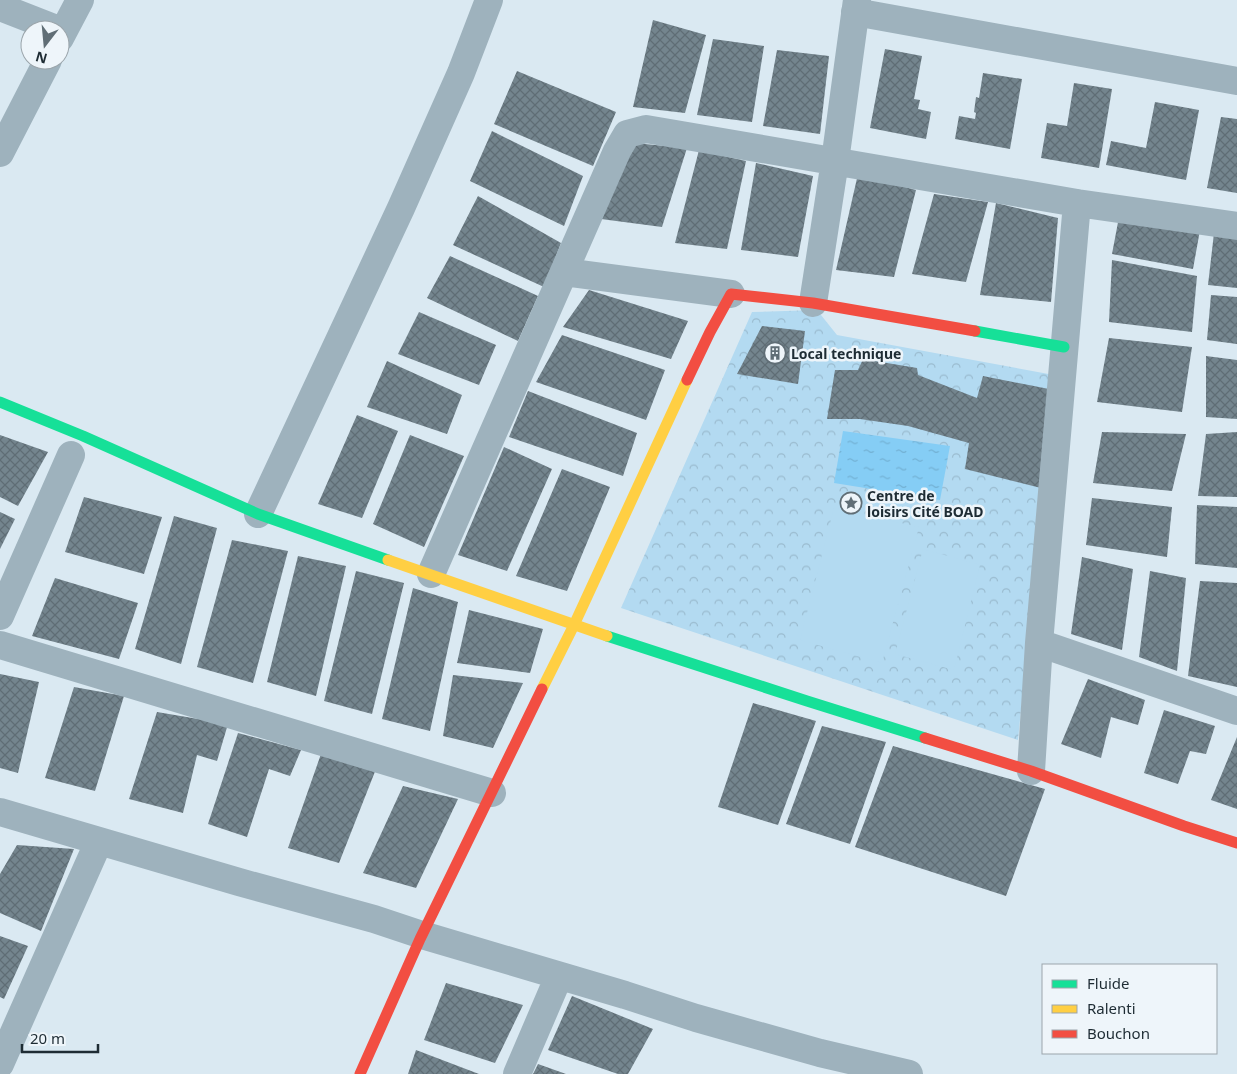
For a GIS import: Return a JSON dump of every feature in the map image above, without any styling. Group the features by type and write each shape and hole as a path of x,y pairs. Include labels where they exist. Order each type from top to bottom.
{"street":[{"path":"68,20 80,0"},
{"path":"258,514 401,208 461,73 489,0"},
{"path":"813,304 856,6 1237,81"},
{"path":"0,7 32,20"},
{"path":"0,153 43,70"},
{"path":"431,574 617,151 627,134 646,129 1077,203 1237,226"},
{"path":"1031,771 1039,643 1077,203"},
{"path":"564,272 813,304 1064,347"},
{"path":"360,1074 422,935 574,625 710,332 731,294"},
{"path":"0,402 83,436 258,514 574,625 816,704 1031,771 1175,823 1237,843"},
{"path":"0,616 71,455"},
{"path":"1039,643 1237,711"},
{"path":"0,644 492,793"},
{"path":"0,812 374,919 724,1026 820,1053 909,1074"},
{"path":"0,1064 99,841"},
{"path":"517,1074 559,976"}],"green space":[{"path":"817,310 837,335 1054,375 1018,740 621,608 752,312"},
{"path":"834,508 919,527 882,663 800,640"},
{"path":"923,549 980,565 954,670 895,654"}],"water":[{"path":"843,431 950,446 940,500 834,483"}],"building":[{"path":"653,20 706,35 685,113 633,107"},
{"path":"713,39 764,46 752,122 697,115"},
{"path":"885,49 922,56 914,99 920,100 918,109 931,112 926,139 870,128"},
{"path":"777,50 829,56 820,134 763,126"},
{"path":"517,71 616,112 593,166 494,124"},
{"path":"983,73 1022,79 1010,149 955,139 959,116 975,119 976,97 979,98"},
{"path":"1074,83 1112,89 1099,168 1041,158 1047,123 1067,126"},
{"path":"1155,102 1199,110 1186,180 1106,165 1111,141 1146,148"},
{"path":"1221,117 1237,119 1237,193 1207,188"},
{"path":"492,131 583,176 564,226 470,181"},
{"path":"634,143 687,148 662,227 601,219"},
{"path":"699,150 746,161 727,249 675,243"},
{"path":"756,163 813,176 798,257 741,250"},
{"path":"858,174 916,190 894,277 836,270"},
{"path":"934,194 988,202 966,282 912,274"},
{"path":"478,196 561,243 544,287 453,245"},
{"path":"996,203 1058,218 1051,302 980,295"},
{"path":"1119,217 1200,230 1193,269 1112,254"},
{"path":"1214,233 1237,236 1237,288 1208,285"},
{"path":"450,256 538,296 518,341 427,298"},
{"path":"1112,260 1197,276 1192,332 1109,322"},
{"path":"589,290 688,321 671,359 563,327"},
{"path":"1211,295 1237,297 1237,344 1207,340"},
{"path":"419,312 496,345 479,385 398,354"},
{"name":"Local technique","path":"762,326 805,331 798,384 737,374"},
{"path":"562,335 665,370 646,420 536,382"},
{"path":"1109,338 1192,347 1182,412 1097,402"},
{"path":"1206,356 1237,360 1237,419 1206,417"},
{"path":"863,359 917,368 918,375 977,398 983,376 1049,389 1041,488 965,469 969,443 908,426 860,419 827,419 835,370 858,370"},
{"path":"387,361 462,395 447,434 367,407"},
{"path":"528,391 637,433 623,476 509,437"},
{"path":"357,415 398,431 362,518 318,504"},
{"path":"1102,432 1186,434 1172,491 1093,483"},
{"path":"1237,432 1237,497 1198,496 1206,434"},
{"path":"0,435 48,452 18,506 0,497"},
{"path":"410,435 464,456 424,547 373,524"},
{"path":"504,447 552,469 507,571 458,555"},
{"path":"562,469 610,487 567,591 516,576"},
{"path":"84,497 162,517 144,574 65,552"},
{"path":"1092,498 1172,507 1167,557 1086,545"},
{"path":"1197,505 1237,507 1237,568 1195,564"},
{"path":"0,512 15,519 0,549"},
{"path":"174,516 217,528 181,664 135,649"},
{"path":"232,540 288,551 253,683 197,667"},
{"path":"298,556 346,566 316,696 267,682"},
{"path":"1082,557 1133,569 1122,650 1071,634"},
{"path":"356,571 404,583 372,714 324,701"},
{"path":"1150,571 1186,578 1177,671 1139,657"},
{"path":"55,578 138,603 119,659 32,636"},
{"path":"1200,581 1237,583 1237,687 1188,676"},
{"path":"413,588 458,602 430,731 382,719"},
{"path":"469,610 543,629 530,673 457,663"},
{"path":"0,674 39,682 18,773 0,768"},
{"path":"453,675 523,683 493,748 443,736"},
{"path":"1088,679 1145,700 1138,725 1111,717 1101,758 1061,744"},
{"path":"74,687 124,696 95,791 45,778"},
{"path":"753,703 816,721 778,825 718,807"},
{"path":"1164,710 1215,726 1206,754 1190,751 1178,784 1144,773"},
{"path":"157,712 228,724 217,761 197,755 183,813 129,799"},
{"path":"822,726 886,742 850,844 786,824"},
{"path":"238,733 301,750 290,776 269,769 247,837 208,824"},
{"path":"1237,737 1237,809 1211,800"},
{"path":"893,746 1045,789 1006,896 855,847"},
{"path":"321,754 376,769 339,863 288,848"},
{"path":"403,786 458,799 416,888 363,873"},
{"path":"17,845 74,849 41,931 0,913 0,874"},
{"path":"0,936 28,946 4,999 0,997"},
{"path":"446,983 523,1005 495,1063 424,1040"},
{"path":"572,996 653,1029 628,1074 618,1074 548,1050"},
{"path":"416,1050 479,1074 408,1074"},
{"path":"538,1064 566,1074 533,1074"}],"traffic: fast":[{"path":"975,331 1064,347"},
{"path":"0,402 83,436 258,514 388,560"},
{"path":"607,636 925,738"}],"traffic: slow":[{"path":"542,689 574,625 687,380"},
{"path":"388,560 607,636"}],"traffic: jam":[{"path":"687,380 731,294 813,303 975,331"},
{"path":"360,1074 420,939 542,689"},
{"path":"925,738 1031,771 1237,843"}],"place":[{"name":"Local technique","path":"775,353"},
{"name":"Centre de loisirs Cité BOAD","path":"851,503"}]}
